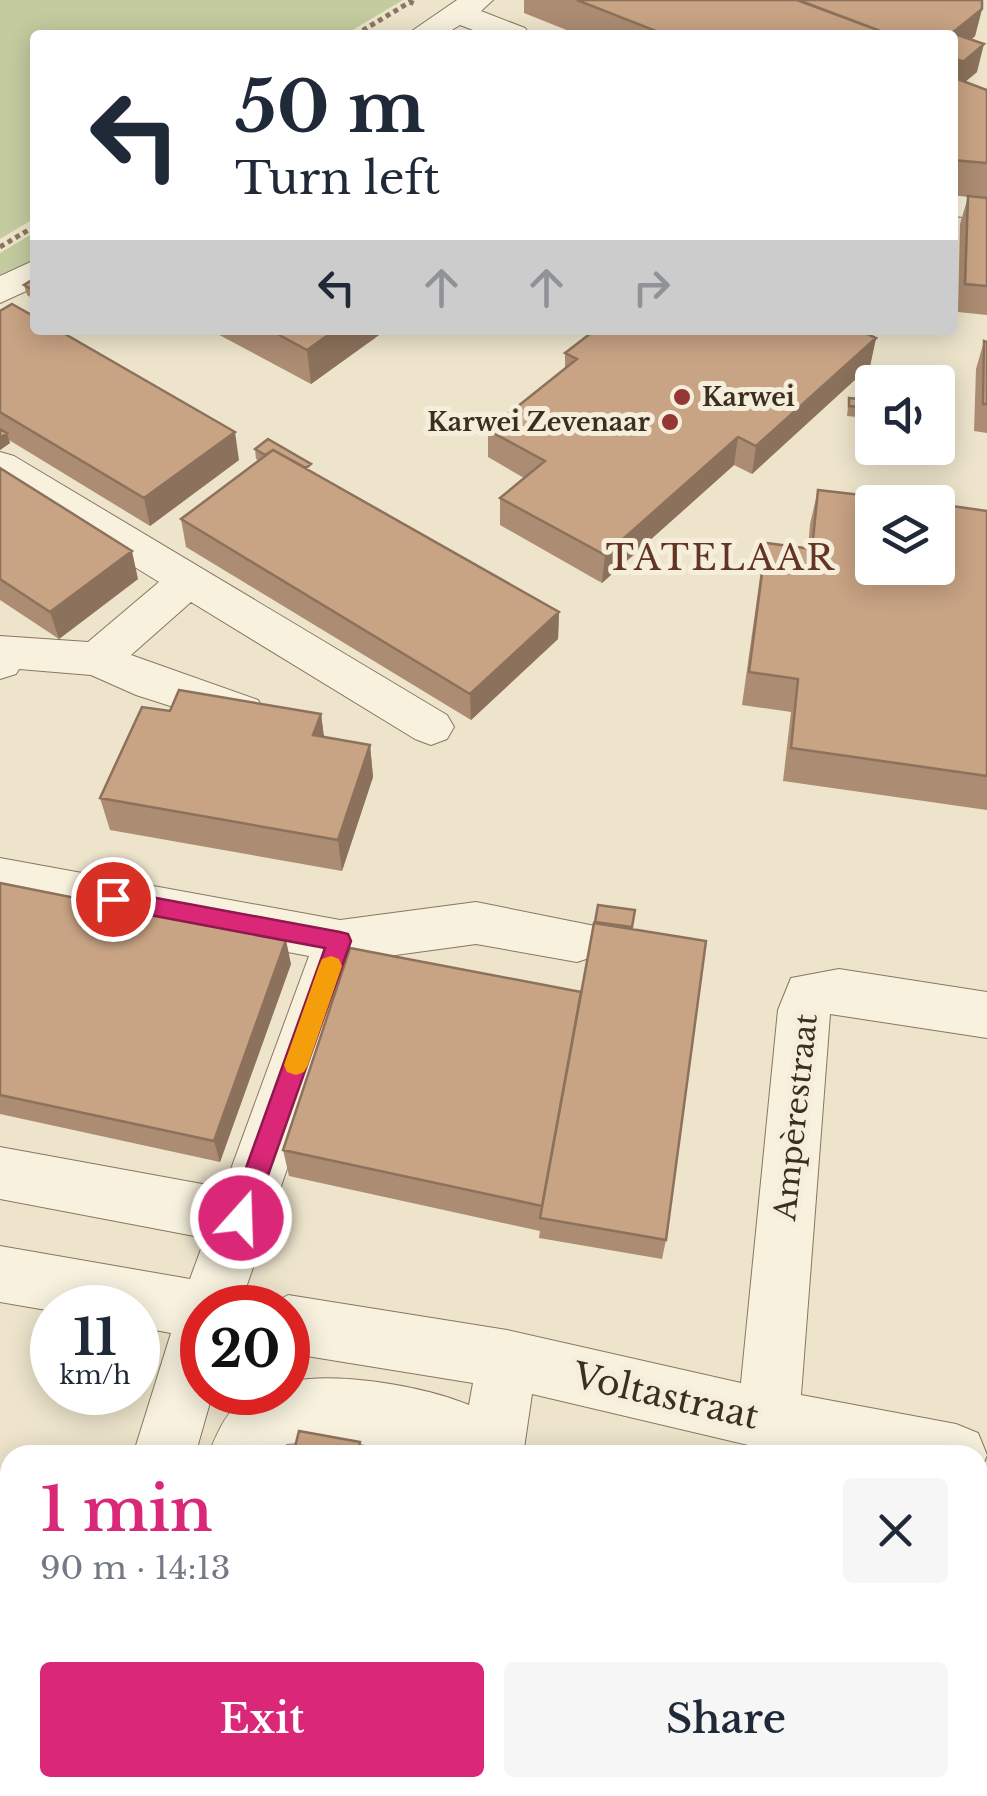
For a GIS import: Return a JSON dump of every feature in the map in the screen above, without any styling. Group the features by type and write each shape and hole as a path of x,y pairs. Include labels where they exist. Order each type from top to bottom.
{"street":[{"path":"430,30 468,7 506,30"},
{"path":"958,206 987,208"},
{"path":"30,274 0,293 30,311"},
{"path":"0,466 431,727"},
{"path":"97,659 189,580"},
{"path":"2,653 97,659 152,684 272,721"},
{"path":"0,878 340,941 476,923 577,941"},
{"path":"215,1285 340,941"},
{"name":"Ampèrestraat","path":"806,1435 804,1010 809,994 839,990 987,1015"},
{"path":"0,1172 241,1218"},
{"path":"0,1274 180,1305"},
{"name":"Voltastraat","path":"310,1328 490,1357 806,1435 881,1445"},
{"path":"468,1445 490,1357"},
{"path":"167,1445 180,1402"},
{"path":"241,1445 243,1439 274,1414 320,1407 460,1445"}],"path":[{"path":"0,247 30,229"}],"green space":[{"path":"0,0 403,0 352,30 30,30 30,221 0,239"},
{"path":"30,235 30,264 0,282 0,253"}],"building":[{"path":"577,0 797,0 878,30 653,30"},
{"path":"982,0 982,9 956,30 878,30 801,1"},
{"path":"958,35 984,44 962,63 958,61"},
{"path":"958,79 987,90 987,163 958,161"},
{"path":"968,196 987,198 987,286 965,284"},
{"path":"12,304 30,314 30,335 67,335 235,432 144,498 0,412 0,311"},
{"path":"279,335 328,335 307,350"},
{"name":"Karwei Zevenaar","path":"588,335 876,338 756,446 738,437 605,555 500,498 545,461 488,430 577,359 565,353"},
{"path":"984,341 987,342 987,404 983,404"},
{"path":"268,439 311,464 306,468 273,450 265,455 255,449"},
{"path":"273,450 559,612 470,694 181,519"},
{"path":"0,468 132,551 50,612 0,579"},
{"path":"818,490 855,494 855,585 955,585 955,506 987,511 987,776 791,748 798,679 749,672 766,543 812,549"},
{"path":"179,690 321,714 313,735 370,745 338,840 100,798 142,707 170,711"},
{"path":"0,883 286,940 214,1141 0,1095"},
{"path":"598,905 635,910 632,927 595,922"},
{"path":"594,923 706,941 666,1240 540,1218"},
{"path":"350,948 581,992 542,1206 283,1150"},
{"path":"299,1431 360,1442 359,1445 296,1445"}],"slow traffic":[{"path":"296,1065 331,966"}],"place":[{"name":"Karwei","path":"682,397"},
{"name":"Karwei Zevenaar","path":"670,422"}],"district":[{"name":"TATELAAR","path":"721,558"}],"route":[{"path":"113,899 340,941 241,1218"}]}
